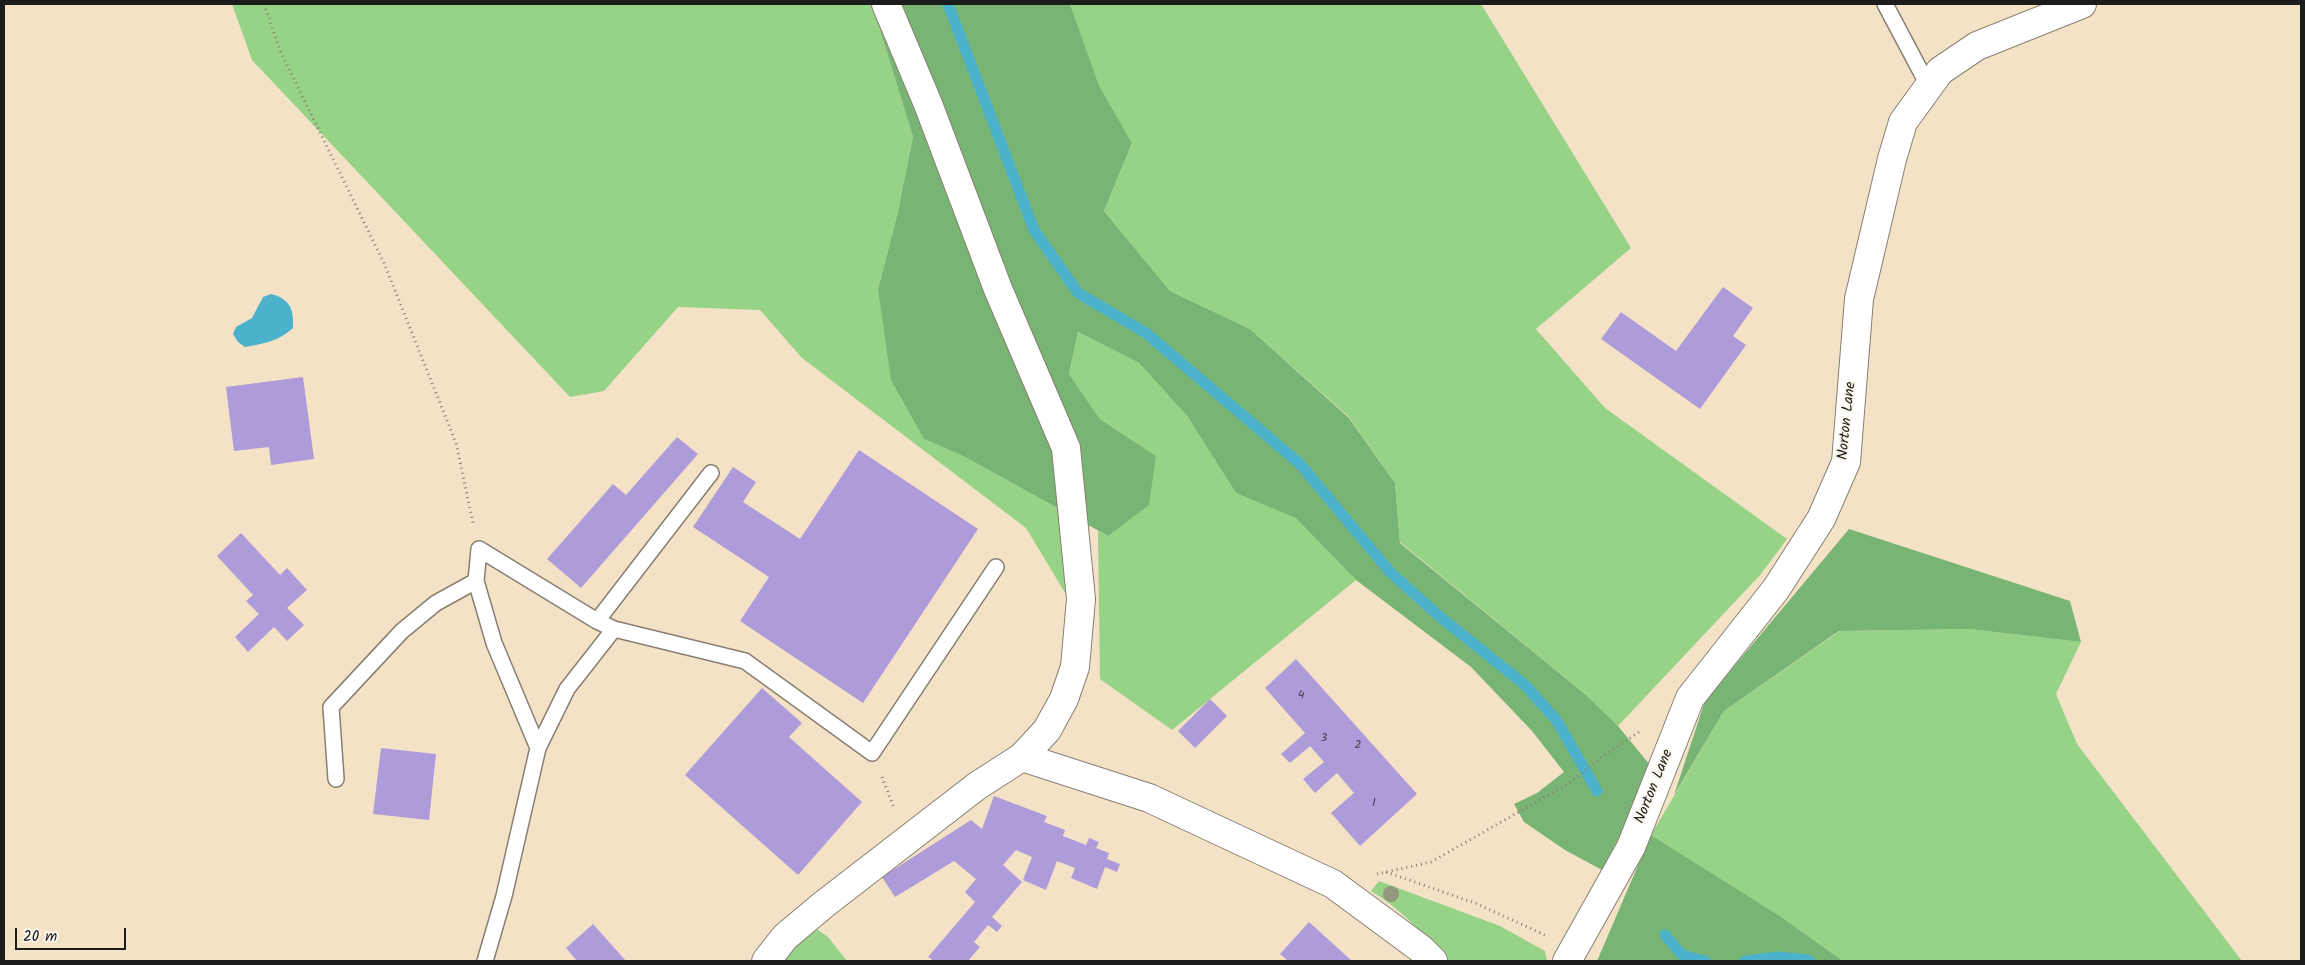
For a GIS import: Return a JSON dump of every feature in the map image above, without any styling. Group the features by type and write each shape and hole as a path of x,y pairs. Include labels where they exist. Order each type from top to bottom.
{"street":[{"path":"766,961 785,937 815,912 977,786 1022,757 1047,730 1064,699 1075,667 1081,599 1066,448 998,289 928,104 886,4"},
{"name":"Norton Lane","path":"1570,955 1631,847 1690,698 1776,588 1821,519 1846,462 1859,299 1892,159 1903,122 1940,71 1977,46 2046,11 2082,4"},
{"path":"1022,757 1149,798 1333,884 1422,949 1433,961"}],"lane":[{"path":"1885,4 1928,87"},
{"path":"597,621 710,473"},
{"path":"538,748 494,643 476,581 479,548 597,621 614,629 745,661 872,753 996,567"},
{"path":"336,779 332,707 402,631 436,603 476,581"},
{"path":"485,961 504,896 538,748 567,689 614,629"}],"path":[{"path":"264,4 281,53 384,263 456,443 479,548"},
{"path":"872,753 908,841"},
{"path":"1570,955 1474,903 1385,872 1431,862 1568,784 1602,757"}],"green space":[{"path":"232,4 872,4 913,137 897,216 878,289 924,439 965,457 1059,509 1067,596 1026,528 802,358 760,310 678,307 604,391 570,397 252,60"},
{"path":"872,4 1070,4 1099,86 1132,143 1104,211 1170,291 1250,329 1349,418 1395,483 1400,543 1585,694 1618,726 1650,765 1629,818 1602,870 1565,850 1524,822 1514,804 1537,793 1564,772 1532,731 1471,667 1356,580 1296,518 1236,493 1187,416 1139,363 1078,332 1069,374 1100,419 1156,456 1149,505 1108,536 965,457 924,439 891,380 878,289 897,216 913,137"},
{"path":"1070,4 1481,4 1631,248 1536,329 1605,408 1787,539 1761,574 1618,726 1585,694 1400,542 1395,483 1349,417 1250,329 1170,291 1104,211 1132,143 1098,86"},
{"path":"1078,332 1139,363 1187,416 1236,493 1296,517 1356,580 1172,730 1100,679 1098,531 1108,536 1156,456 1100,419 1069,374"},
{"path":"1849,529 2070,601 2081,642 1969,629 1839,631 1724,711 1674,795 1705,701"},
{"path":"1969,629 2081,642 2056,694 2077,744 2242,961 1843,961 1780,916 1651,835 1724,711 1840,631"},
{"path":"1651,835 1780,916 1843,961 1597,961"},
{"path":"1379,881 1500,926 1545,951 1547,961 1446,961 1412,923 1371,891"},
{"path":"811,925 828,937 847,961 780,961"}],"water":[{"path":"271,294 283,299 290,306 293,315 293,328 276,339 245,347 238,342 233,334 236,327 252,318 263,297"}],"building":[{"path":"1723,287 1753,308 1733,336 1746,345 1700,409 1601,339 1621,312 1676,351"},
{"path":"303,377 314,459 271,465 269,447 234,451 226,387"},
{"path":"677,437 698,454 581,588 547,559 613,484 626,495"},
{"path":"859,450 978,529 863,703 740,621 769,577 693,527 733,467 756,482 743,502 800,539"},
{"path":"241,533 280,575 287,568 307,590 287,608 304,625 287,641 274,627 248,652 235,637 259,614 246,601 253,595 217,556"},
{"path":"1296,659 1417,794 1360,846 1331,813 1354,793 1337,773 1315,793 1303,779 1324,762 1310,746 1290,763 1281,754 1305,733 1265,688"},
{"path":"762,688 802,723 789,737 862,802 798,875 685,775"},
{"path":"1210,699 1227,716 1195,748 1178,731"},
{"path":"381,748 436,754 429,820 373,814"},
{"path":"994,796 1047,816 1044,822 1065,830 1063,836 1086,845 1089,838 1099,842 1096,848 1109,853 1107,859 1120,864 1117,872 1105,867 1097,889 1071,878 1075,868 1057,861 1046,890 1023,880 1032,857 1016,850 1003,865 1022,882 992,917 1002,926 997,932 988,925 974,942 980,947 968,961 934,961 928,957 975,902 965,892 976,879 954,861 895,897 882,877 971,820 982,829"},
{"path":"1309,922 1352,961 1288,961 1280,954"},
{"path":"593,924 626,961 577,961 566,948"}],"waterway":[{"path":"948,4 1034,230 1078,293 1146,333 1300,464 1390,572 1439,616 1525,685 1557,721 1597,791"},
{"path":"1665,935 1682,955 1705,961"},
{"path":"1745,961 1778,957 1809,961"}]}
